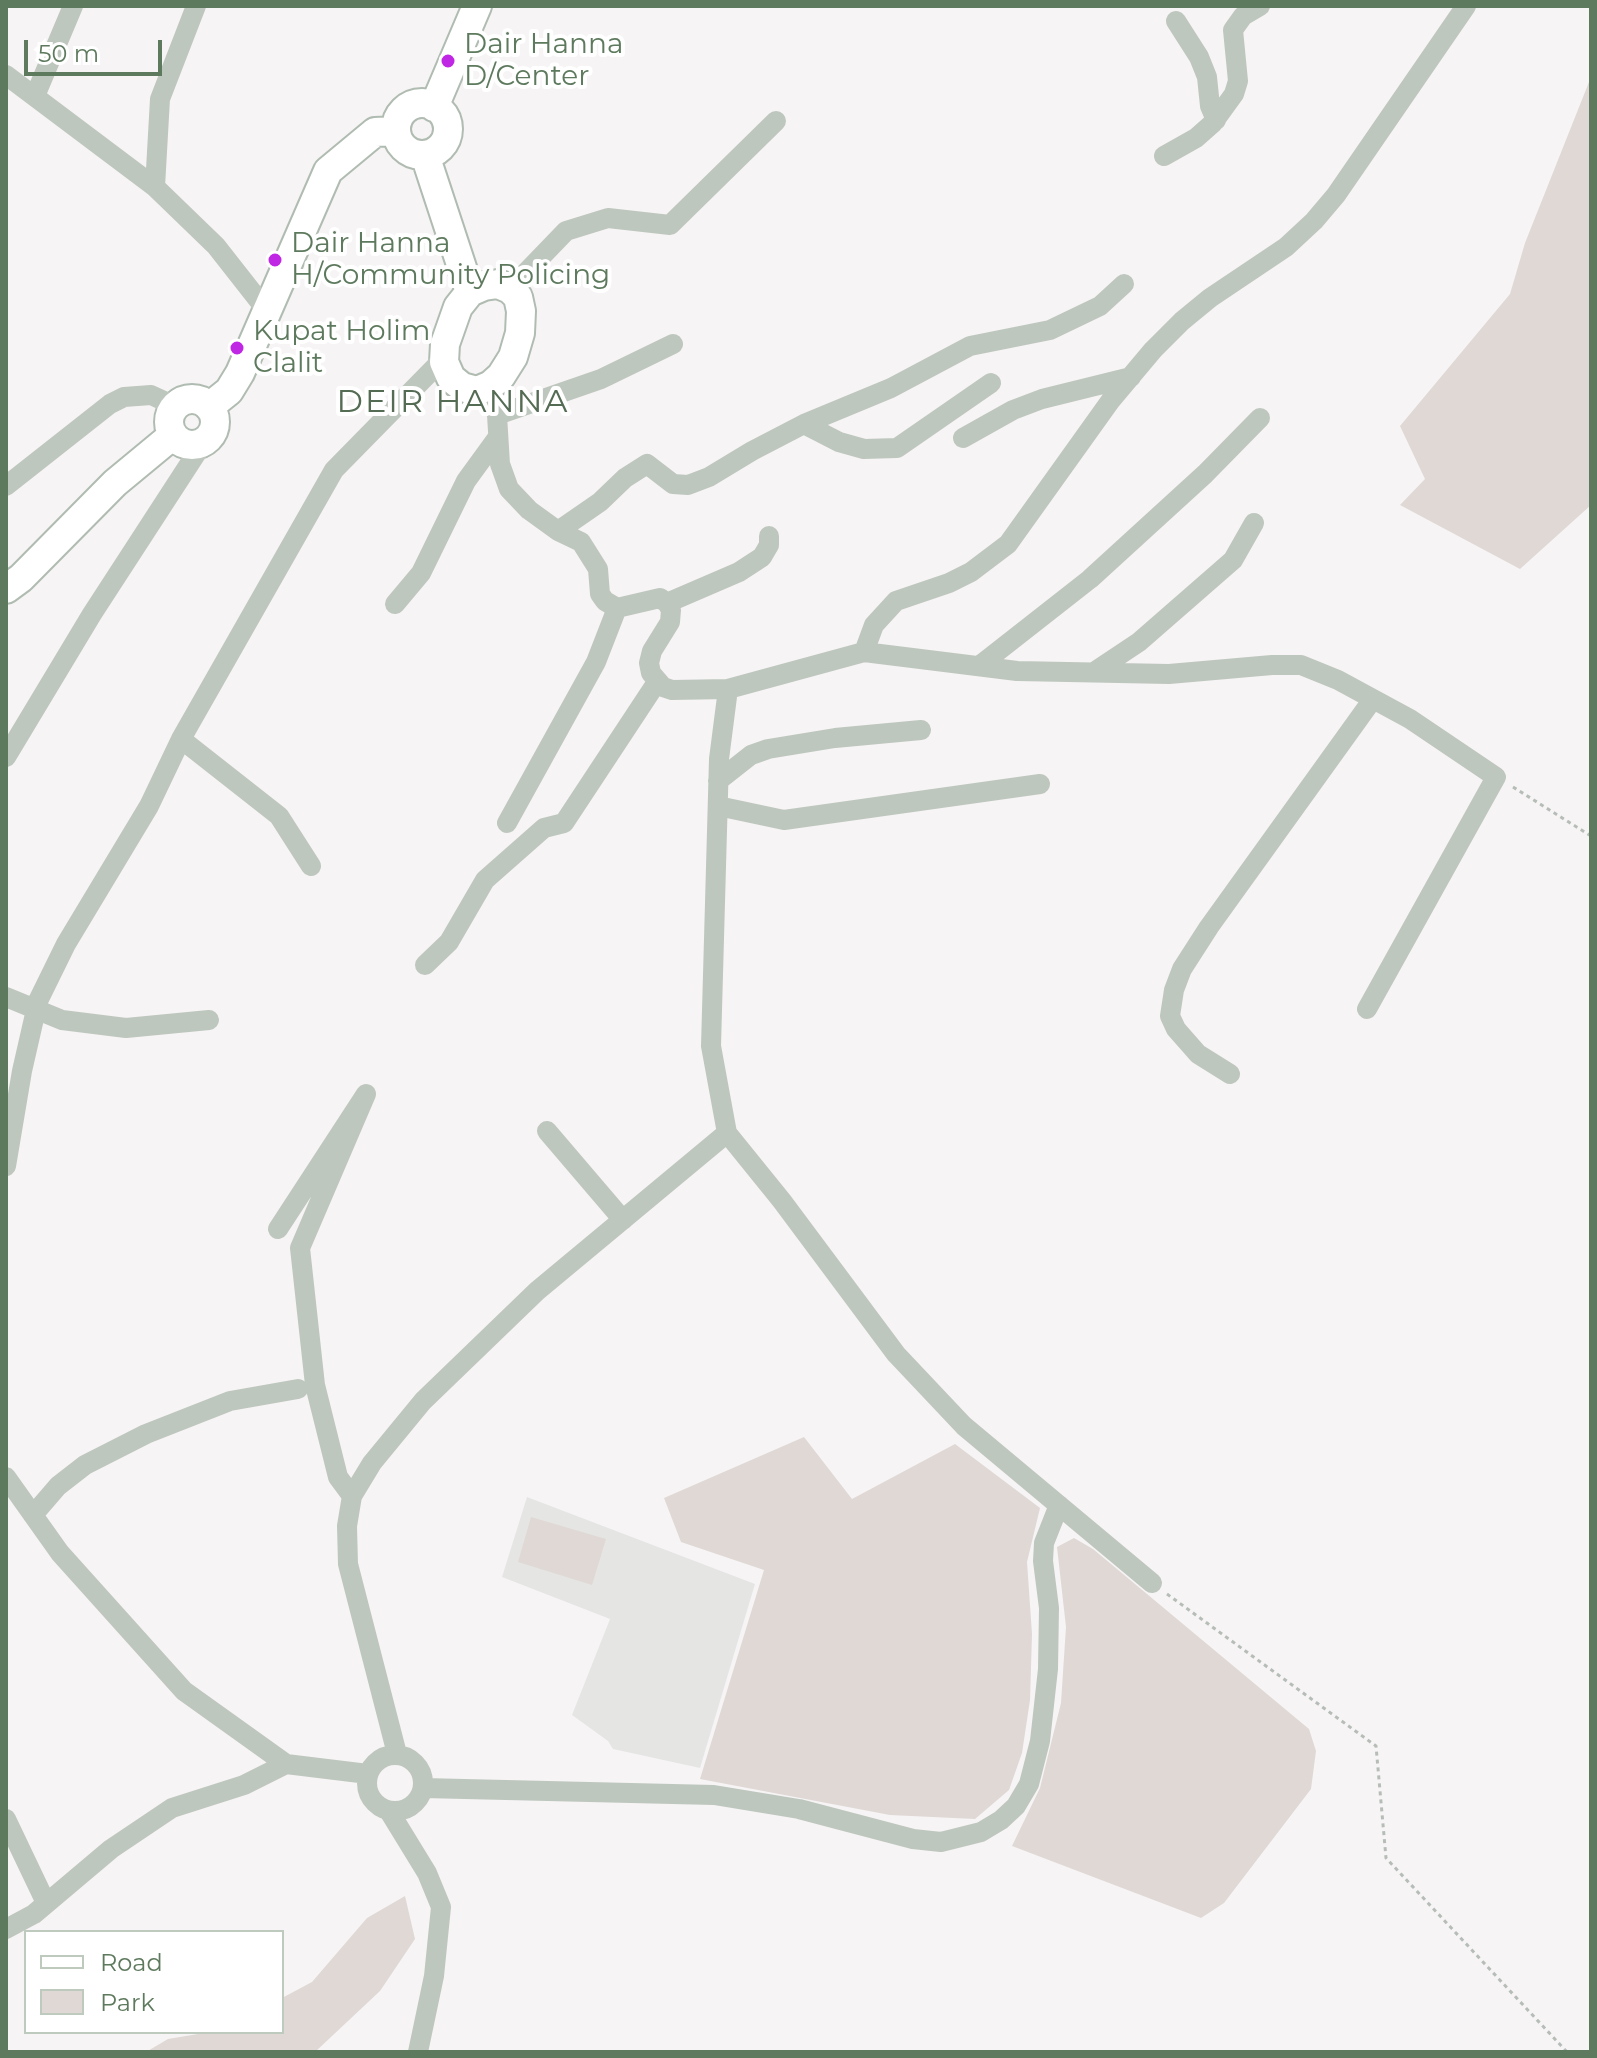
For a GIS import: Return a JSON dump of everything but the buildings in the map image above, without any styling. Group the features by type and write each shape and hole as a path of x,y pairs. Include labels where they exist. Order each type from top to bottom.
{"street":[{"path":"35,96 73,6"},
{"path":"155,187 160,99 196,6"},
{"path":"434,107 477,6"},
{"path":"1164,156 1196,138 1216,120 1234,94 1238,81 1233,30 1243,16 1260,6"},
{"path":"864,652 874,625 896,601 971,572 1008,544 1131,377 1182,321 1210,298 1286,247 1314,221 1336,195 1466,6"},
{"path":"1176,21 1199,57 1207,77 1210,106 1216,120"},
{"path":"6,75 155,187 216,246 267,311"},
{"path":"424,103 434,107 446,120 446,139 441,146 425,155 410,152 403,147 396,131 401,114 407,108 424,103"},
{"path":"510,289 566,231 608,218 670,225 776,121"},
{"path":"209,407 229,391 240,373 328,171 375,132 396,131"},
{"path":"425,155 470,292"},
{"path":"498,284 510,289 518,297 521,311 520,333 513,357 501,376 487,386 477,391 462,387 451,378 444,358 445,344 458,307 470,292 484,286 498,284"},
{"path":"558,531 647,464 673,484 688,485 709,477 804,424 891,388 970,346 1050,330 1100,306 1124,284"},
{"path":"497,415 601,379 673,344"},
{"path":"6,1166 22,1071 37,1010 66,944 149,806 181,739 334,470 444,358"},
{"path":"963,438 1013,410 1042,399 1131,377"},
{"path":"804,424 839,442 864,449 897,448 991,383"},
{"path":"487,386 497,415 500,464 509,489 529,510 558,531 581,542 598,569 600,594 605,601 617,608 660,598 667,603 671,610 670,622 652,651 649,663 657,682 672,690 728,689 864,652 1017,671 1169,674 1301,665 1338,680 1410,719 1496,777 1367,1009"},
{"path":"6,486 110,404 124,397 151,395 175,406"},
{"path":"6,757 92,614 213,432 215,418 209,407 195,399 175,406 169,420 173,435 186,444 194,445 205,440"},
{"path":"979,666 1090,579 1205,474 1260,418"},
{"path":"6,589 21,578 115,483 173,435"},
{"path":"395,604 421,573 466,481 498,437"},
{"path":"1094,672 1139,642 1233,560 1254,523"},
{"path":"667,603 739,572 762,557 769,545 769,536"},
{"path":"507,823 596,662 617,608"},
{"path":"425,965 449,942 485,880 544,828 564,823 657,682"},
{"path":"728,689 718,781 711,1046 727,1133 896,1354 964,1426 1152,1583"},
{"path":"1230,1074 1198,1054 1176,1029 1170,1016 1174,990 1182,969 1373,699"},
{"path":"718,781 751,755 768,749 835,738 921,730"},
{"path":"181,739 279,816 311,866"},
{"path":"718,806 784,820 1040,784"},
{"path":"6,997 62,1020 126,1028 209,1020"},
{"path":"278,1229 366,1094 300,1248 315,1385 338,1477 352,1496"},
{"path":"547,1131 623,1220"},
{"path":"397,1754 348,1564 347,1526 352,1496 372,1463 423,1401 537,1291 727,1133"},
{"path":"33,1515 58,1486 85,1465 146,1434 230,1401 298,1389"},
{"path":"6,1477 60,1553 184,1691 286,1764 368,1774"},
{"path":"423,1788 714,1795 799,1809 913,1839 941,1842 981,1832 1016,1806 1029,1784 1036,1755 1048,1669 1049,1608 1044,1543 1059,1505"},
{"path":"389,1811 406,1809 414,1804 423,1788 423,1778 414,1761 397,1754 379,1759 368,1774 367,1783 372,1800 389,1811 427,1873 441,1907 434,1976 418,2052"},
{"path":"6,1929 46,1903 111,1849 172,1808 244,1785 286,1764"},
{"path":"6,1819 46,1903"}],"path":[{"path":"1496,777 1591,836"},
{"path":"1152,1583 1376,1746 1386,1858 1567,2052"}],"shaded area":[{"path":"527,1497 755,1584 700,1768 613,1749 608,1741 572,1715 610,1619 502,1577"}],"green space":[{"path":"1591,77 1591,505 1520,569 1400,505 1425,479 1400,426 1510,294 1525,243"},
{"path":"804,1437 852,1499 955,1444 1040,1508 1027,1562 1032,1634 1030,1700 1022,1753 1009,1790 975,1819 890,1815 700,1779 764,1570 681,1542 664,1498"},
{"path":"531,1517 606,1539 592,1585 518,1562"},
{"path":"1074,1538 1093,1549 1309,1729 1316,1751 1311,1789 1224,1903 1201,1918 1012,1846 1040,1788 1061,1703 1066,1627 1057,1547"},
{"path":"405,1896 415,1939 380,1991 315,2052 146,2052 168,2039 198,2034 284,2034 284,1997 312,1982 367,1918"}],"place":[{"name":"Dair Hanna D/Center","path":"448,61"},
{"name":"Dair Hanna H/Community Policing","path":"275,260"},
{"name":"Kupat Holim Clalit","path":"237,348"}],"district":[{"name":"DEIR HANNA","path":"453,403"}]}
